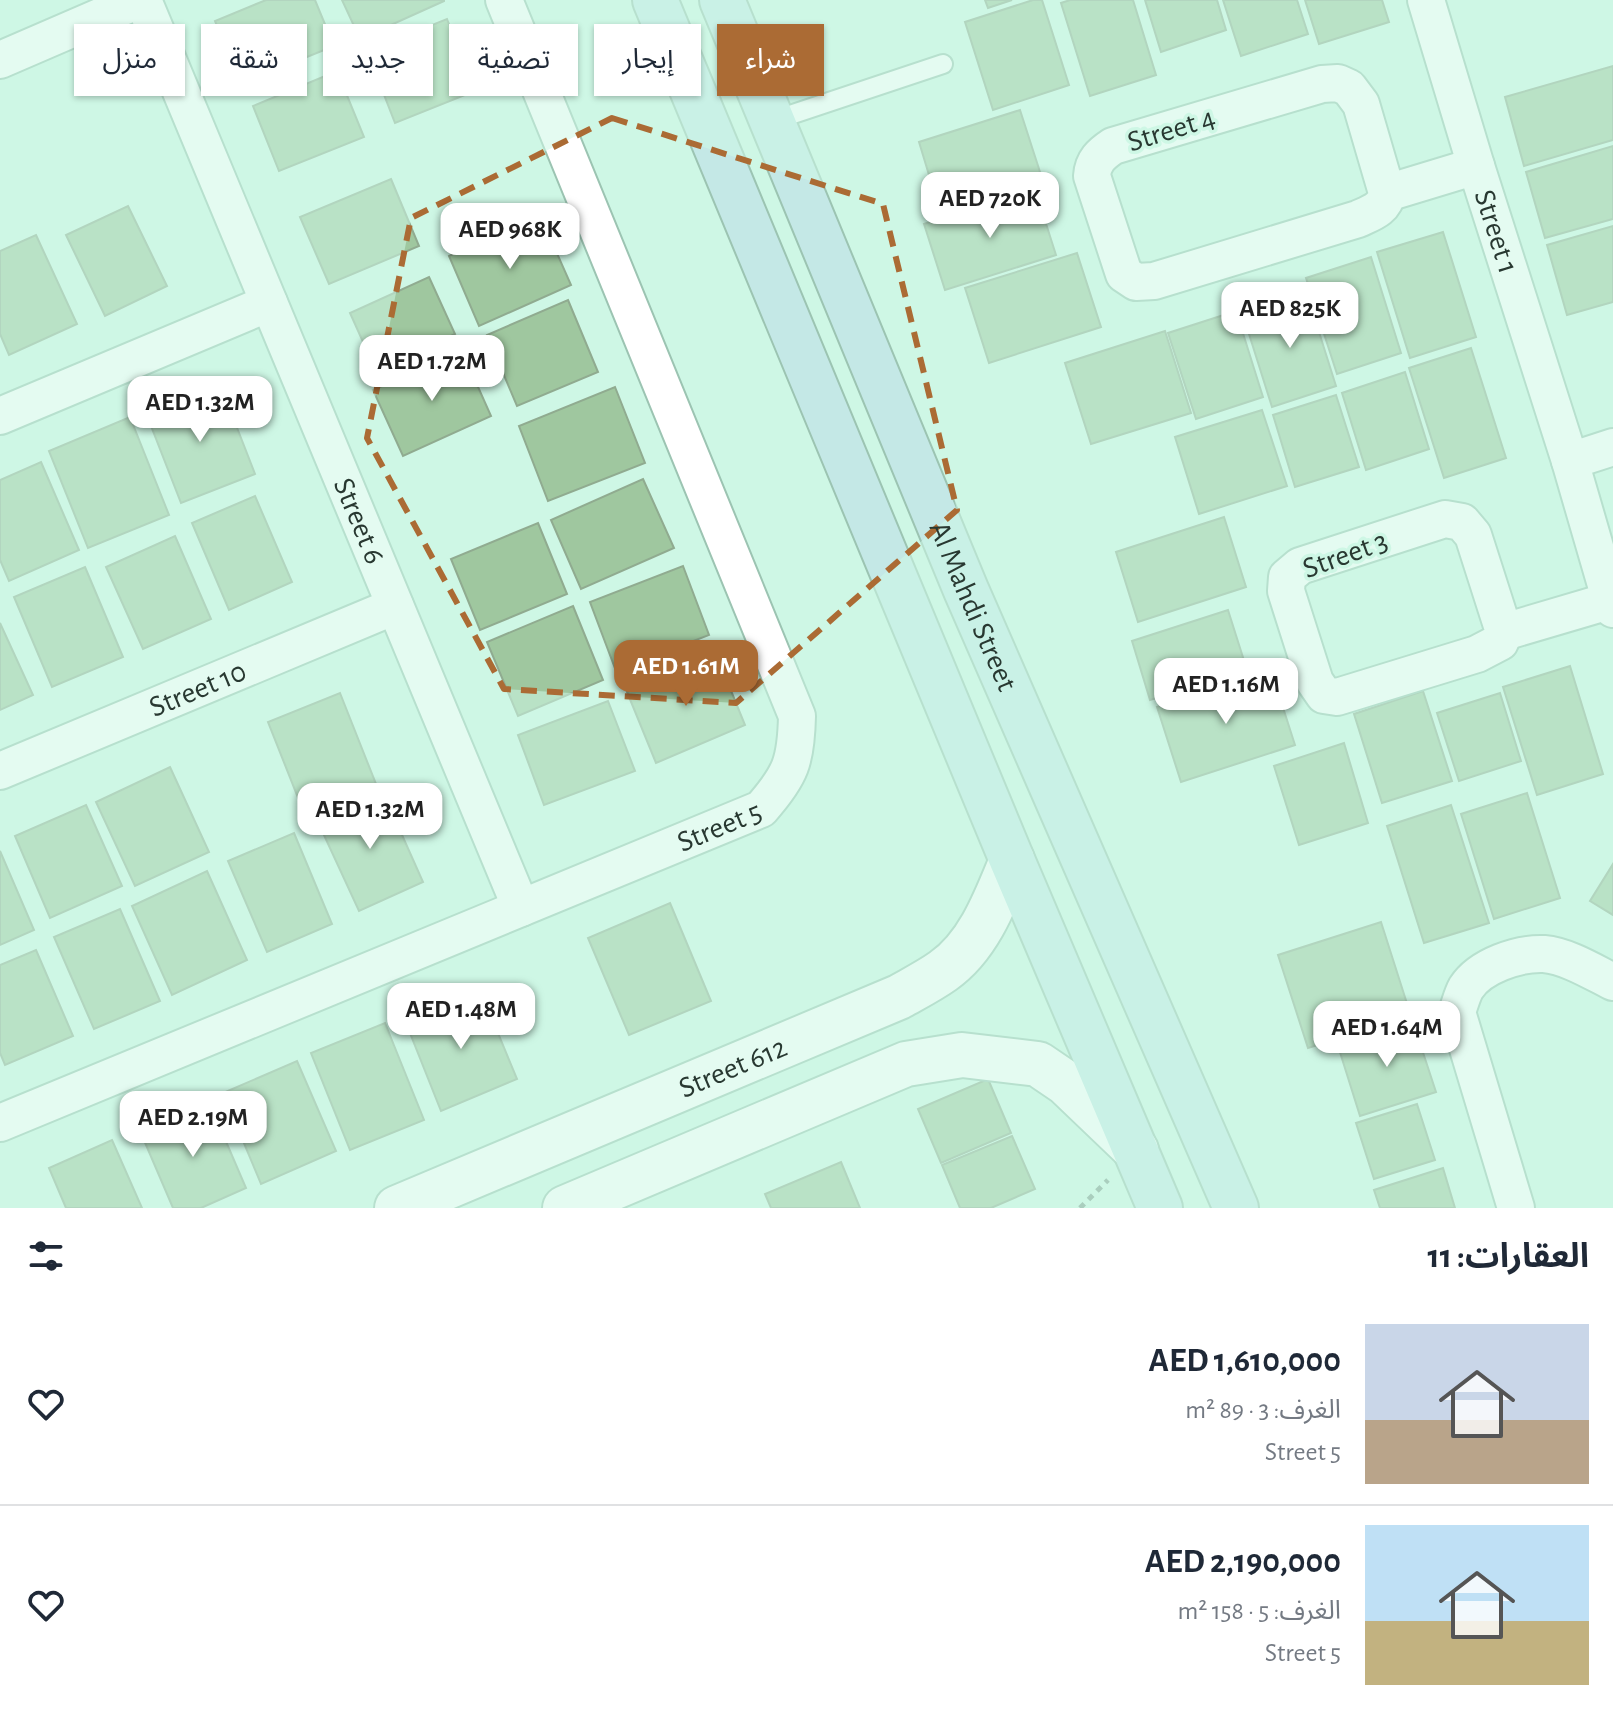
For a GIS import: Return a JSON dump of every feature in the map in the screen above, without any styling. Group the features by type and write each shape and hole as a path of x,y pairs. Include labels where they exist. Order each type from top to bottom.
{"main road":[{"name":"Al Mahdi Street","path":"655,0 1160,1208"},
{"name":"Al Mahdi Street","path":"722,0 966,590 1236,1208"}],"street":[{"path":"0,60 141,0"},
{"name":"Street 6","path":"141,0 521,908"},
{"name":"Street 5","path":"0,1123 761,809 784,783 796,751 797,716 504,0"},
{"name":"Street 1","path":"1426,0 1570,461 1611,605"},
{"name":"Street 4","path":"1338,83 1349,88 1361,104 1387,193 1384,204 1375,212 1358,219 1154,281 1136,282 1124,274 1092,176 1092,167 1113,146 1322,84 1338,83"},
{"name":"Street 4","path":"1387,193 1476,166"},
{"path":"0,416 269,303"},
{"path":"1570,461 1613,447"},
{"name":"Street 3","path":"1445,519 1455,519 1473,535 1504,632 1500,642 1477,654 1330,698 1315,682 1286,591 1287,577 1300,566 1445,519"},
{"name":"Street 3","path":"1504,632 1611,605"},
{"name":"Street 10","path":"0,771 395,606"},
{"name":"Street 612","path":"397,1208 899,997 945,970 975,937 996,901 1012,860"},
{"path":"1516,1208 1457,1012 1467,987 1482,973 1513,957 1545,954 1613,982"},
{"path":"562,1208 611,1165 818,1074 832,1061 838,1041 832,1025"},
{"path":"562,1208 906,1064 962,1055 1038,1064 1066,1083 1136,1150"}],"lane":[{"path":"772,121 943,64"}],"highlighted area":[{"path":"612,118 883,204 957,510 736,703 504,689 367,438 411,218"}],"building":[{"path":"266,0 315,0 325,24 323,50 307,57 307,24 216,24 215,21"},
{"path":"342,0 444,0 393,24 353,24"},
{"path":"985,0 1012,0 988,8"},
{"path":"1033,0 1042,0 1069,85 993,110 965,22"},
{"path":"1070,0 1133,0 1156,75 1090,96 1061,3"},
{"path":"1145,0 1217,0 1226,30 1161,52"},
{"path":"1223,0 1297,0 1308,34 1241,56"},
{"path":"1305,0 1382,0 1389,22 1319,44"},
{"path":"447,19 449,96 462,96 395,123 384,96 433,96 433,25"},
{"path":"1613,66 1613,140 1524,166 1505,97"},
{"path":"323,77 323,96 347,96 364,137 279,171 253,106 277,96 307,96 307,84"},
{"path":"1020,110 1041,175 939,208 919,142"},
{"path":"1613,146 1613,219 1545,238 1526,172"},
{"path":"391,179 419,246 329,284 300,217"},
{"path":"1035,189 1056,255 945,290 924,224"},
{"path":"128,206 167,286 105,316 66,235"},
{"path":"540,215 571,285 479,326 449,256"},
{"path":"1613,226 1613,302 1567,315 1547,245"},
{"path":"1443,232 1476,337 1410,358 1377,252"},
{"path":"36,235 77,324 9,355 0,334 0,251"},
{"path":"1077,253 1101,327 989,363 965,288"},
{"path":"1371,257 1401,353 1337,374 1306,278"},
{"path":"429,277 455,334 376,371 350,313"},
{"path":"1307,294 1336,386 1272,407 1243,315"},
{"path":"568,300 598,372 517,406 487,335"},
{"path":"1236,311 1263,397 1196,419 1168,333"},
{"path":"1165,331 1191,413 1091,444 1065,363"},
{"path":"1471,348 1506,458 1444,478 1409,368"},
{"path":"462,351 491,416 403,456 373,390"},
{"path":"1405,372 1429,449 1366,470 1342,393"},
{"path":"220,384 255,474 181,503 146,413"},
{"path":"615,387 645,463 548,501 519,426"},
{"path":"1336,395 1359,467 1295,487 1273,415"},
{"path":"1262,410 1287,486 1199,514 1175,437"},
{"path":"130,417 169,515 88,548 49,451"},
{"path":"41,462 79,550 9,581 0,560 0,480"},
{"path":"643,479 674,548 581,589 551,520"},
{"path":"255,496 292,582 229,610 192,523"},
{"path":"1224,517 1246,587 1138,622 1116,552"},
{"path":"538,523 567,594 480,630 451,559"},
{"path":"175,536 211,619 143,649 106,567"},
{"path":"683,566 709,635 616,671 590,602"},
{"path":"85,567 123,657 52,687 14,597"},
{"path":"573,606 603,680 518,716 487,642"},
{"path":"1228,610 1247,670 1150,700 1132,641"},
{"path":"0,623 33,695 0,710"},
{"path":"716,654 745,725 656,763 627,692"},
{"path":"1570,666 1603,774 1537,795 1503,687"},
{"path":"1271,670 1295,745 1181,782 1157,707"},
{"path":"1423,691 1452,781 1382,803 1354,714"},
{"path":"340,693 376,784 304,813 268,722"},
{"path":"1500,693 1521,761 1459,781 1437,713"},
{"path":"608,701 635,771 544,805 518,735"},
{"path":"1344,743 1368,823 1299,845 1274,766"},
{"path":"170,767 209,852 135,886 96,802"},
{"path":"382,790 423,882 359,911 317,820"},
{"path":"1527,793 1560,898 1494,919 1461,814"},
{"path":"86,805 122,886 50,918 15,836"},
{"path":"1451,805 1489,923 1424,943 1387,826"},
{"path":"294,833 332,924 267,952 228,861"},
{"path":"0,851 34,930 0,945"},
{"path":"1613,864 1613,915 1590,901"},
{"path":"207,871 247,960 172,995 132,906"},
{"path":"670,903 711,1001 629,1035 588,938"},
{"path":"120,909 160,1001 94,1029 54,937"},
{"path":"1381,922 1411,1016 1308,1048 1278,955"},
{"path":"36,950 73,1036 5,1065 0,1053 0,965"},
{"path":"481,992 517,1079 441,1111 406,1023"},
{"path":"1413,1022 1436,1092 1360,1116 1338,1046"},
{"path":"385,1023 424,1120 350,1150 311,1053"},
{"path":"297,1061 336,1151 261,1184 223,1093"},
{"path":"988,1079 1011,1133 941,1163 918,1109"},
{"path":"209,1102 246,1188 201,1208 173,1208 140,1131"},
{"path":"1417,1104 1435,1160 1374,1179 1356,1123"},
{"path":"1012,1136 1035,1189 991,1208 960,1208 942,1165"},
{"path":"112,1140 142,1208 66,1208 49,1168"},
{"path":"841,1162 860,1208 771,1208 765,1194"},
{"path":"1443,1168 1455,1208 1380,1208 1374,1190"}]}
